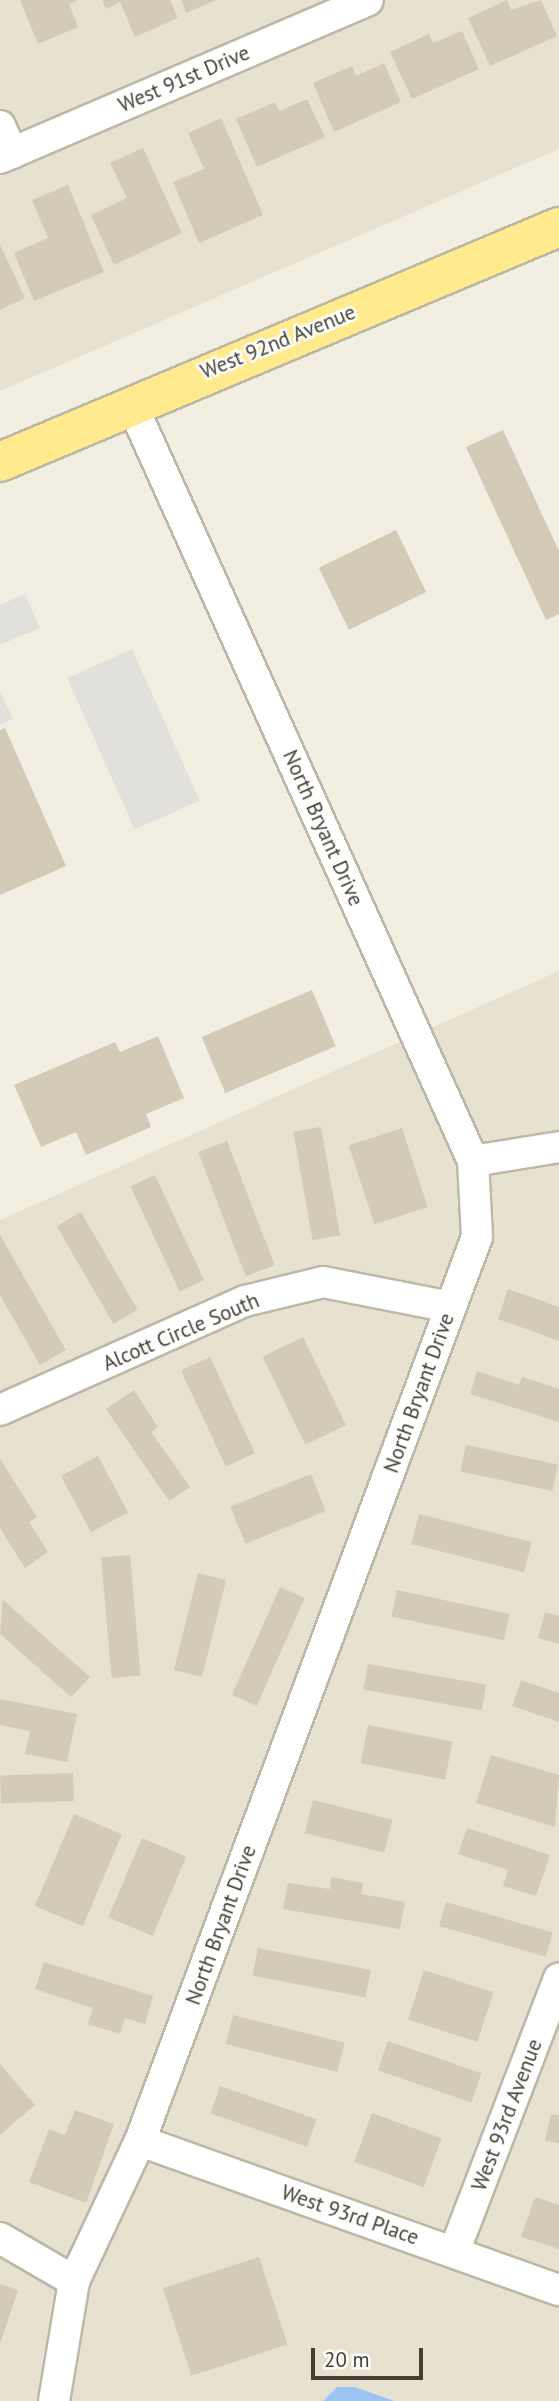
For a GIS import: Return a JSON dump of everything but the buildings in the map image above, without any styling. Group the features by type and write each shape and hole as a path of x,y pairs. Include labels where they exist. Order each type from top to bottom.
{"main road":[{"name":"West 92nd Avenue","path":"0,462 131,404 559,227"}],"street":[{"name":"West 91st Drive","path":"6,155 368,0"},
{"path":"0,126 6,155"},
{"name":"North Bryant Drive","path":"54,2401 74,2281 140,2141 477,1237 473,1161 131,404"},
{"path":"473,1161 559,1147"},
{"name":"Alcott Circle South","path":"0,1410 245,1301 310,1285 451,1307"},
{"name":"West 93rd Avenue","path":"454,2252 559,1978"},
{"name":"West 93rd Place","path":"140,2141 559,2290"},
{"path":"0,2238 74,2281"}],"shaded area":[{"path":"0,0 559,0 559,149 0,391"},
{"path":"25,594 40,628 0,645 0,605"},
{"path":"132,649 200,801 135,830 67,678"},
{"path":"0,691 13,719 0,725"},
{"path":"559,971 559,2401 0,2401 0,1220"}],"water":[{"path":"337,2387 355,2387 394,2401 323,2401"}]}
